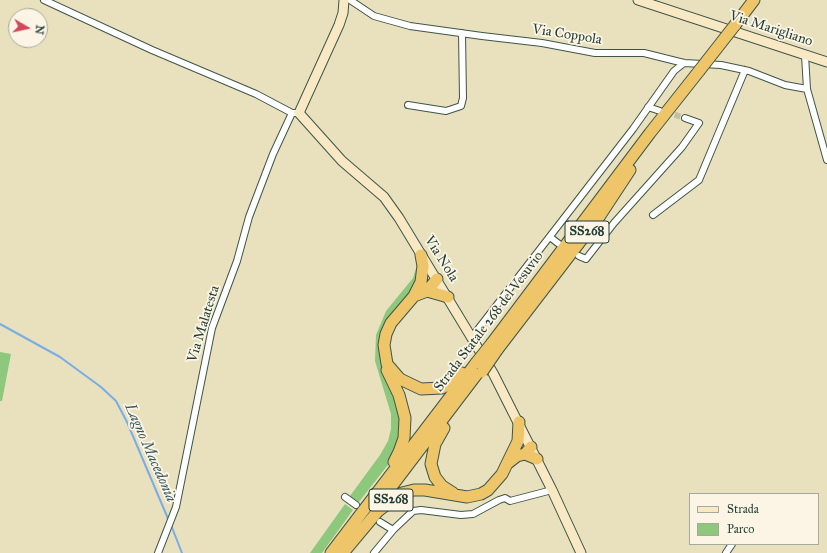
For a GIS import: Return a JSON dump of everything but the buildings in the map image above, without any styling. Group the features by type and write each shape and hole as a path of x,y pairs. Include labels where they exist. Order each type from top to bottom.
{"highway":[{"name":"Strada Statale 268 del Vesuvio","path":"342,553 478,366 518,308 666,110 699,71 754,0"},
{"name":"Strada Statale 268 del Vesuvio","path":"493,344 599,217 666,110"},
{"path":"422,255 424,286 448,297"},
{"name":"SS268","path":"359,516 399,452 404,438 405,422 403,408 387,369 384,355 386,334 391,323 414,296 424,286 436,278"},
{"name":"SS268","path":"387,364 400,379 411,386 428,390 442,388 478,366"},
{"name":"Strada Statale 268 del Vesuvio","path":"331,553 478,366"},
{"name":"SS268","path":"459,496 442,486 435,477 431,464 432,454 435,444 478,366"},
{"name":"SS268","path":"342,553 378,511 402,493 414,490 425,490 459,496 476,496 488,490 494,484 508,463 520,434 518,422"},
{"path":"514,446 528,449 537,459"},
{"name":"SS268","path":"508,463 528,449"}],"street":[{"path":"45,0 152,50 256,94 295,113 336,31 343,13 344,0"},
{"name":"Via Coppola","path":"350,0 374,16 389,21 462,33 542,43 596,54 644,53 684,63 721,66 745,70 785,84 807,89"},
{"name":"Via Marigliano","path":"638,0 827,62"},
{"path":"408,105 446,111 461,106 463,98 462,33"},
{"path":"805,55 807,89 827,160"},
{"path":"472,337 550,237 674,71 684,63"},
{"path":"654,215 699,180 745,70"},
{"path":"648,107 666,110"},
{"name":"Via Nola","path":"295,113 342,161 384,197 422,255 493,373 518,422 528,449"},
{"name":"Via Malatesta","path":"158,553 176,507 212,328 237,261 258,192 295,113"},
{"path":"579,256 586,259 614,224 682,147 699,123 685,118"},
{"path":"550,237 560,244"},
{"path":"537,459 581,553"},
{"path":"374,553 393,530 413,511 421,510 461,515 473,514 505,498 510,502 552,490"},
{"path":"345,497 356,505"},
{"path":"380,522 393,530"}],"green space":[{"path":"417,265 419,265 415,286 387,320 383,328 380,343 399,403 401,435 391,461 359,502 350,496 380,455 388,441 391,429 391,414 375,361 376,335 386,311 413,278"},
{"path":"0,352 11,354 2,401 0,401"},
{"path":"345,504 353,510 322,553 310,553"}],"waterway":[{"name":"Lagno Macedonia","path":"0,324 60,357 101,387 116,401 127,422 169,521"},
{"name":"Lagno Macedonia","path":"171,525 182,553"}],"tunnel":[{"path":"666,112 685,118"}]}
